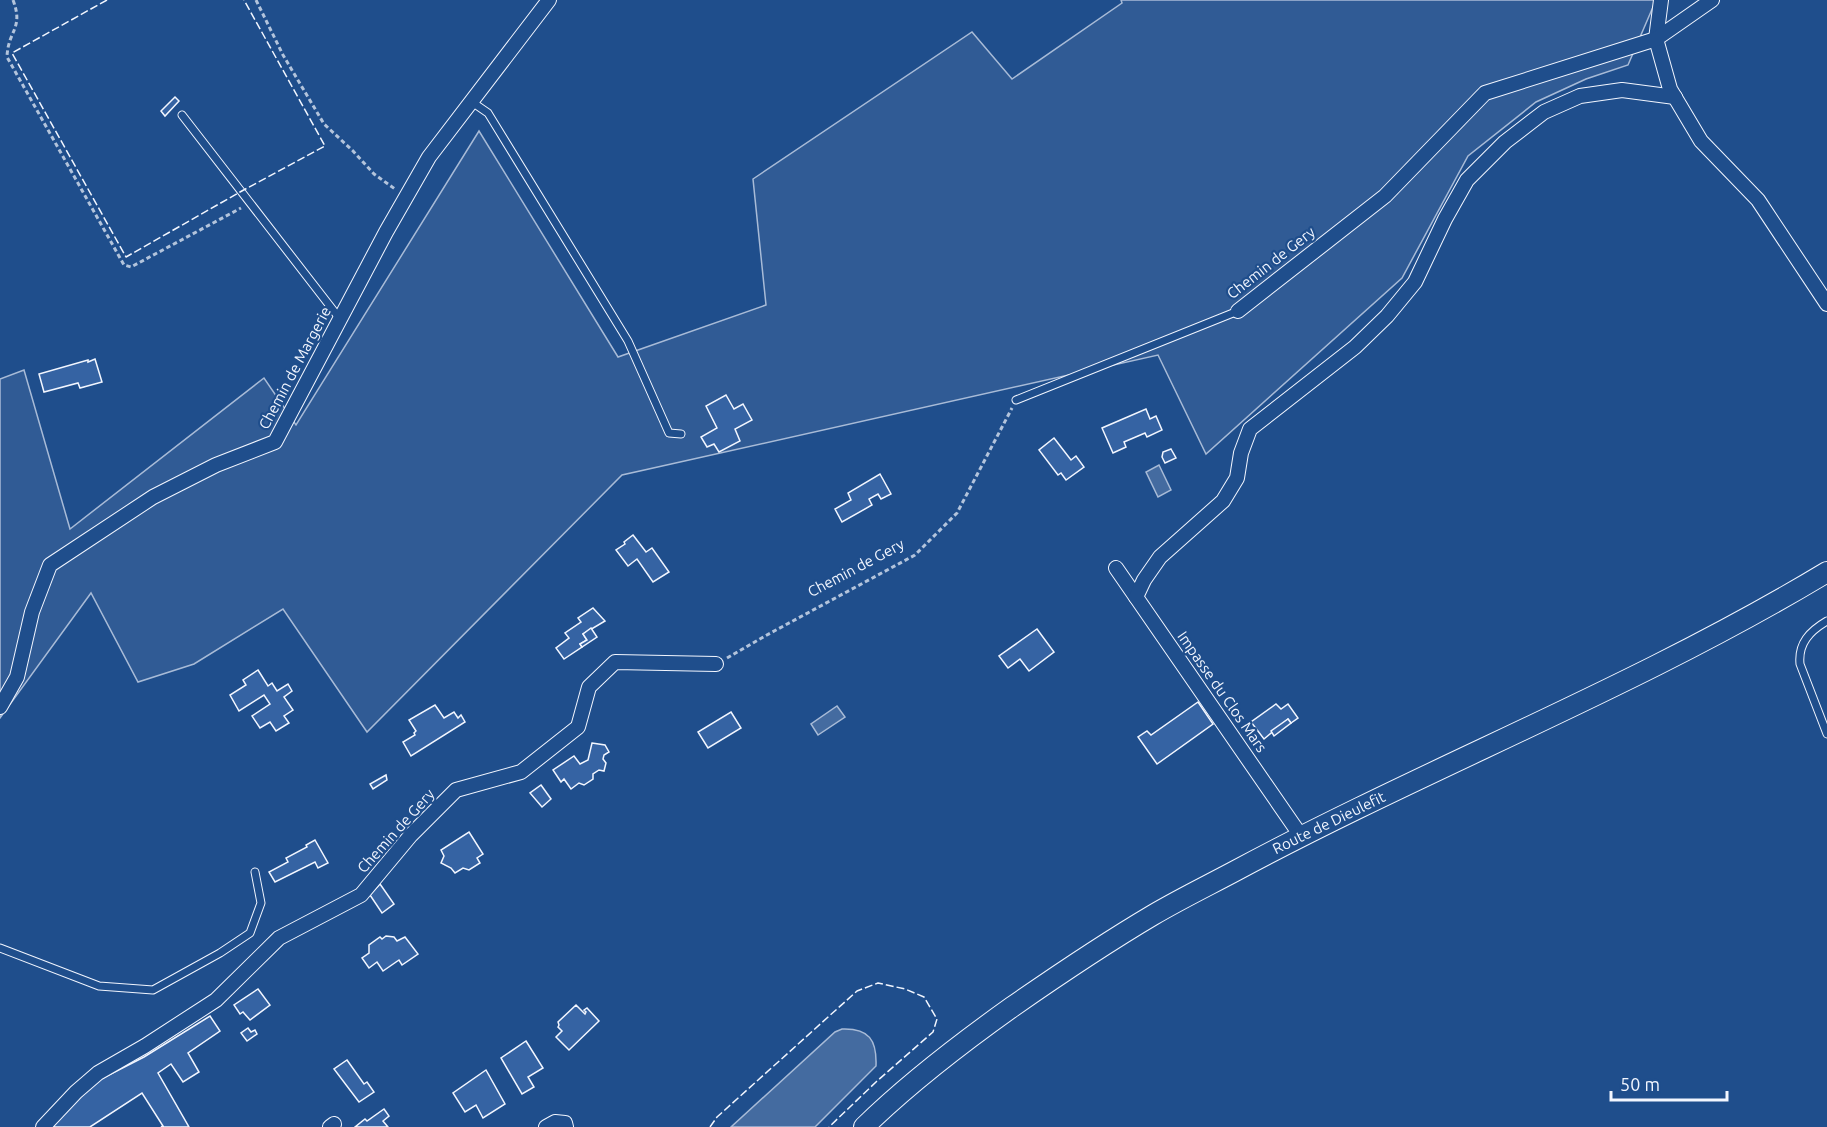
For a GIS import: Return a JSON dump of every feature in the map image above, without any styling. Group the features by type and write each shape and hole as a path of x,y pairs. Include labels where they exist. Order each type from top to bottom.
{"main road":[{"name":"Route de Dieulefit","path":"864,1127 880,1111 979,1030 1064,970 1154,914 1301,836 1675,656 1772,605 1827,572"}],"street":[{"name":"Chemin de Margerie","path":"0,708 17,676 32,612 50,565 153,497 216,465 275,442 429,157 549,0"},
{"path":"1661,0 1656,39 1670,89 1701,141 1758,200 1827,303"},
{"name":"Chemin de Gery","path":"1238,311 1385,196 1485,93 1656,39 1712,0"},
{"path":"1136,597 1144,580 1160,557 1223,501 1237,478 1241,453 1251,429 1355,347 1388,316 1415,282 1445,219 1467,180 1505,142 1544,112 1580,96 1622,90 1675,97"},
{"name":"Impasse du Clos Mars","path":"1116,568 1301,836"},
{"name":"Chemin de Gery","path":"43,1127 75,1092 98,1073 146,1046 216,1000 279,938 361,895 411,835 456,790 521,772 578,727 589,687 615,662 716,664"},
{"path":"546,1127 555,1122 565,1123 566,1127"}],"lane":[{"path":"472,102 488,113 628,341 669,433 681,434"},
{"path":"182,115 340,319"},
{"name":"Chemin de Gery","path":"1016,400 1238,311"},
{"path":"1827,621 1816,627 1806,638 1799,658 1827,734"},
{"path":"0,948 99,986 153,990 220,953 250,933 261,903 255,872"}],"path":[{"path":"13,0 18,11 18,22 7,44 7,57 124,265 131,267 249,204"},
{"path":"256,0 283,55 324,124 374,174 406,197"},
{"name":"Chemin de Gery","path":"716,664 915,555 957,513 1016,400"}],"shaded area":[{"path":"1121,0 1656,0 1628,65 1586,79 1536,102 1468,156 1402,278 1206,454 1158,355 622,475 367,732 283,609 194,664 138,682 91,593 0,718 0,379 24,370 70,529 264,378 296,425 479,131 618,357 766,305 753,179 972,32 1012,79 1122,3"},
{"path":"1159,465 1171,490 1158,497 1146,472"},
{"path":"837,706 845,717 818,735 811,724"},
{"path":"842,1029 859,1031 870,1037 875,1049 876,1066 815,1127 731,1127 835,1032"}],"building":[{"path":"175,97 179,101 165,116 161,111"},
{"path":"95,359 102,382 80,388 78,383 44,392 39,374"},
{"path":"726,395 734,409 743,404 752,420 735,429 740,441 719,452 714,444 707,447 701,437 717,428 706,406"},
{"path":"1146,409 1150,419 1156,416 1162,430 1147,437 1145,433 1124,442 1126,447 1113,453 1102,428"},
{"path":"1054,438 1071,460 1076,456 1084,467 1066,480 1061,473 1058,475 1039,450"},
{"path":"1171,449 1176,458 1165,463 1162,457 1163,452"},
{"path":"880,474 891,494 881,499 878,494 869,499 872,505 842,522 835,509 851,500 848,493"},
{"path":"633,535 646,552 652,548 669,572 653,582 637,559 628,566 616,550"},
{"path":"593,608 605,621 583,634 587,640 580,644 582,647 564,659 556,648 569,638 565,633 581,622 578,618"},
{"path":"591,628 597,637 582,647 580,644 587,640 583,634"},
{"path":"1037,629 1054,652 1029,671 1020,659 1008,668 999,656"},
{"path":"258,670 268,686 272,683 277,691 288,684 292,691 284,697 293,710 284,716 289,723 276,731 270,722 260,728 252,716 270,704 264,695 239,711 230,695 246,685 243,680"},
{"path":"1198,702 1213,724 1157,764 1138,737 1147,731 1151,735"},
{"path":"1276,704 1281,709 1288,704 1298,718 1291,723 1288,719 1264,739 1251,722"},
{"path":"435,705 444,718 454,712 458,718 461,715 465,722 411,756 403,742 415,735 416,731 409,720"},
{"path":"731,712 741,728 708,748 698,732"},
{"path":"1288,719 1291,723 1274,736 1271,731"},
{"path":"592,743 605,745 609,752 604,755 603,759 606,763 604,771 599,770 593,774 593,779 584,785 579,783 571,789 564,779 561,782 553,770 574,756 580,764 588,760"},
{"path":"386,775 387,780 373,789 370,784"},
{"path":"541,785 551,799 542,807 530,793"},
{"path":"469,832 483,854 477,858 480,863 469,870 463,868 455,873 441,863 444,856 441,850"},
{"path":"315,840 328,863 318,868 315,862 275,882 269,872 288,862 286,858"},
{"path":"380,884 394,904 382,913 370,895"},
{"path":"386,936 394,937 397,941 405,937 418,954 402,965 399,960 383,971 377,962 369,968 362,958 369,953 369,945 380,937 382,939"},
{"path":"258,989 270,1005 250,1020 243,1012 240,1014 234,1005"},
{"path":"576,1005 585,1014 584,1010 587,1008 599,1021 569,1050 556,1037 562,1031 558,1027 558,1022"},
{"path":"210,1016 220,1031 188,1053 199,1072 183,1082 171,1064 158,1073 189,1127 161,1127 163,1126 142,1093 90,1127 54,1127 52,1124 95,1082 144,1057"},
{"path":"248,1028 251,1032 255,1030 257,1034 247,1041 241,1033"},
{"path":"526,1041 543,1068 528,1077 534,1087 522,1094 501,1058"},
{"path":"347,1060 364,1084 367,1082 374,1092 359,1102 334,1069"},
{"path":"486,1070 505,1104 483,1118 476,1105 465,1112 453,1093"},
{"path":"384,1109 389,1116 383,1121 388,1127 355,1127 365,1119 367,1121"}],"fence":[{"path":"107,0 12,53 126,257 325,146 244,0"},
{"path":"710,1127 717,1117 857,991 878,983 905,989 924,997 937,1019 933,1032 829,1127"}]}
